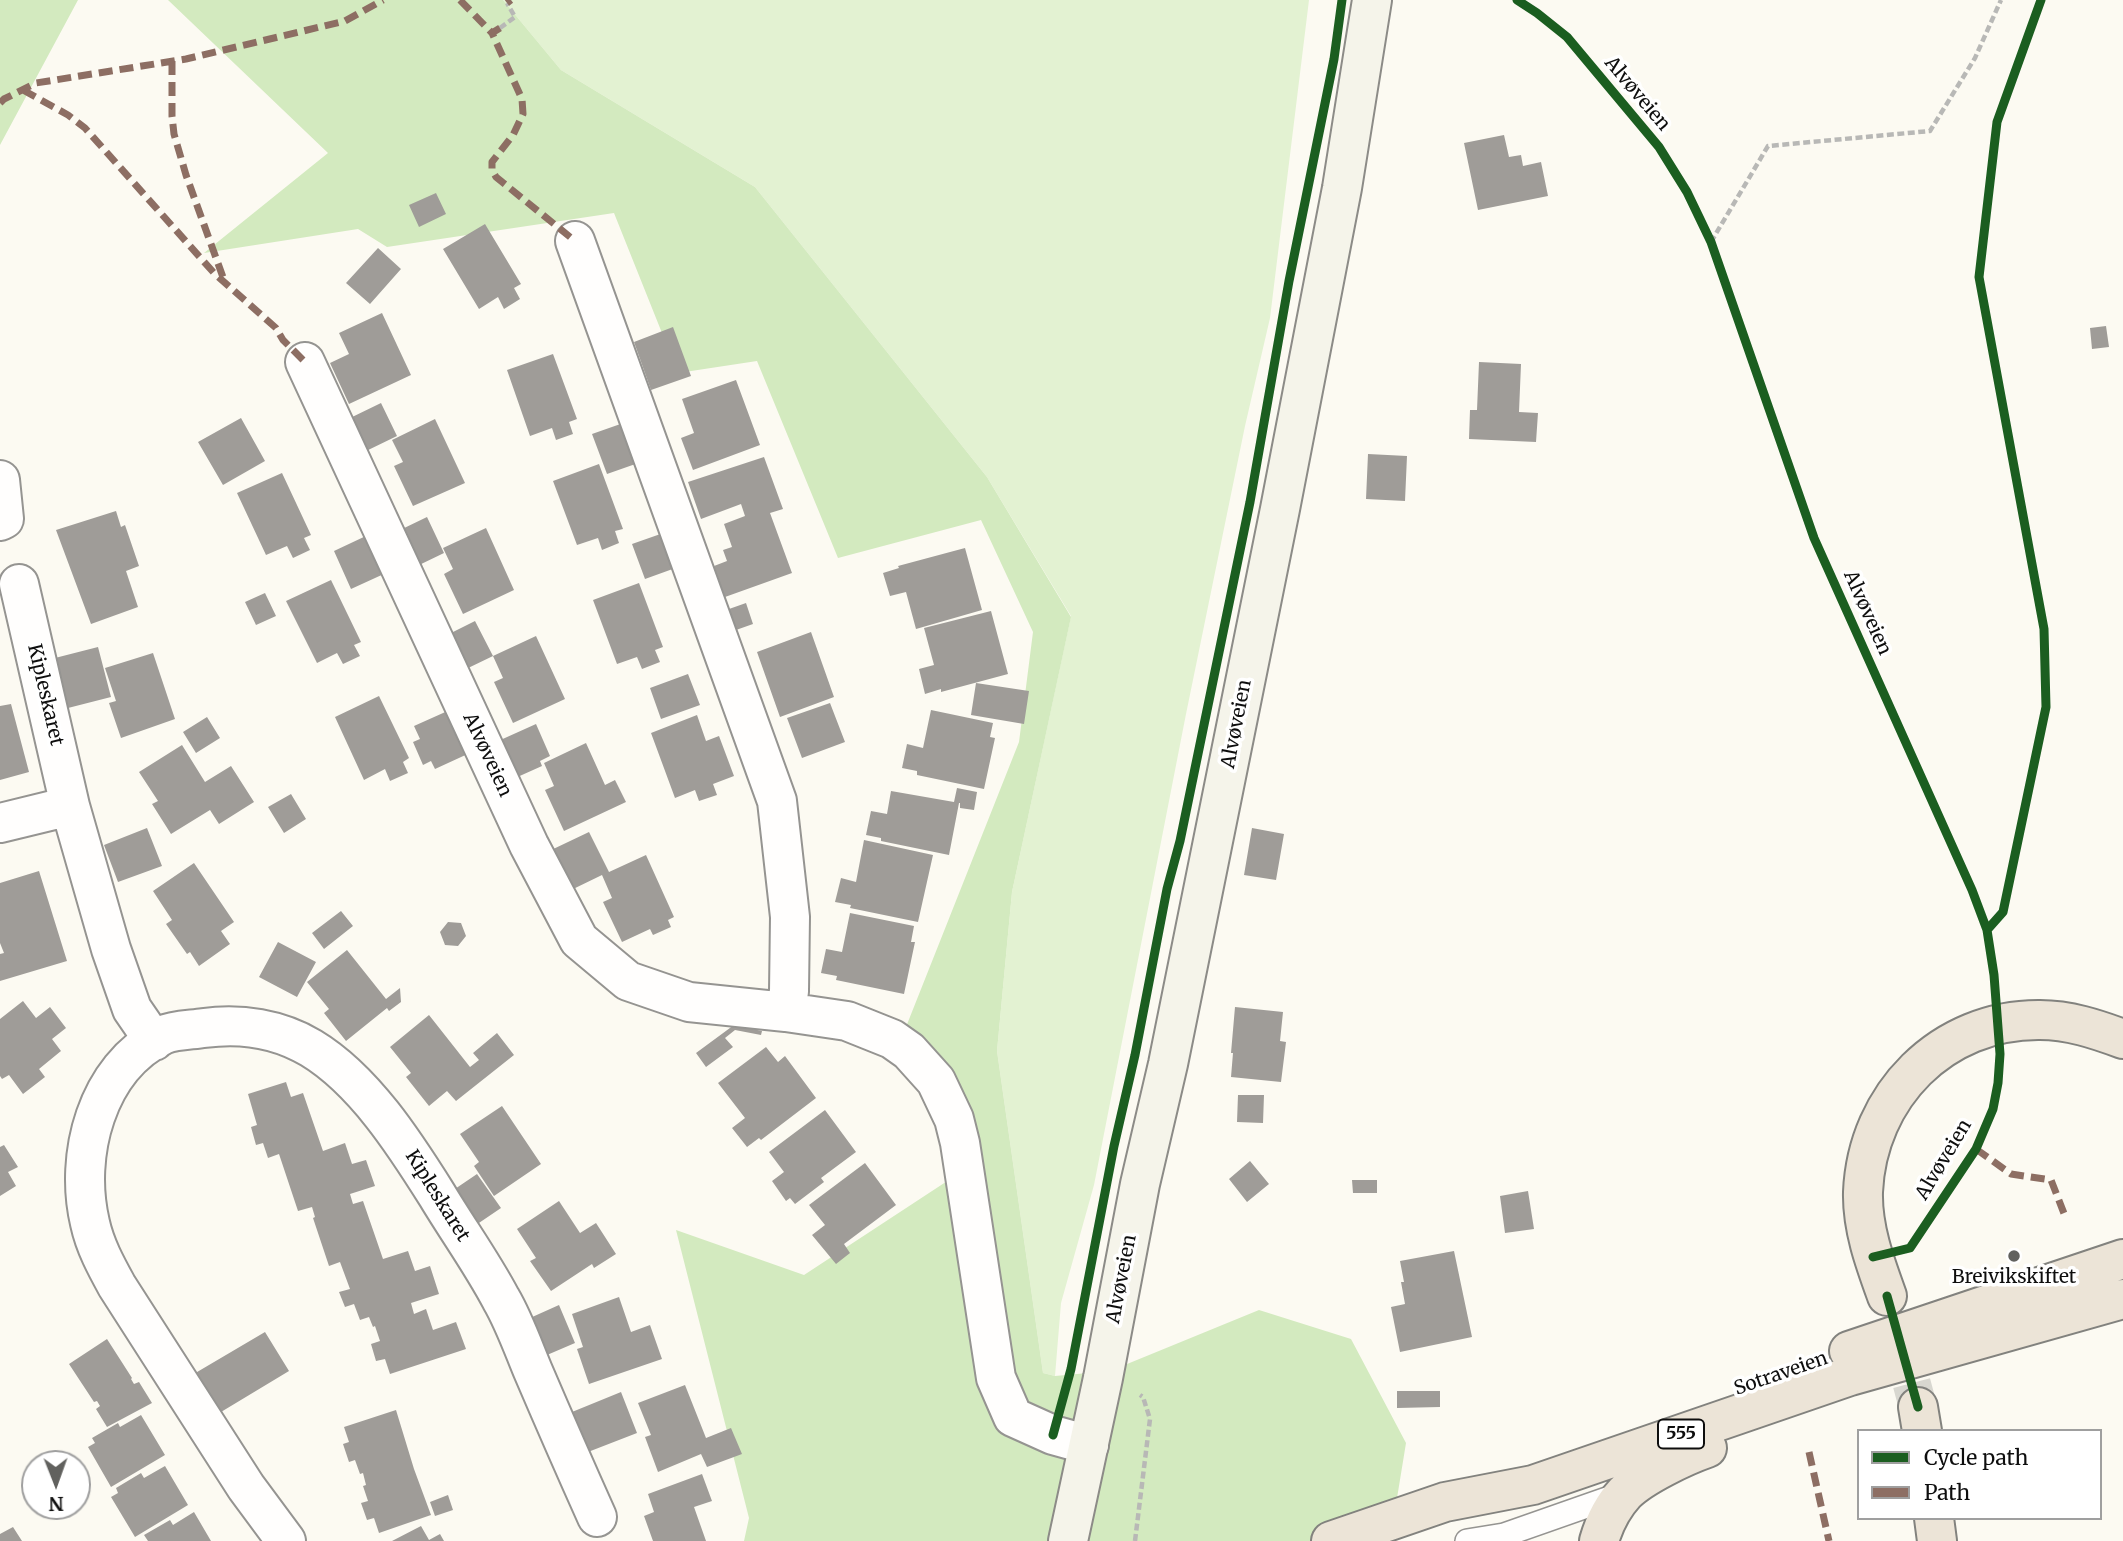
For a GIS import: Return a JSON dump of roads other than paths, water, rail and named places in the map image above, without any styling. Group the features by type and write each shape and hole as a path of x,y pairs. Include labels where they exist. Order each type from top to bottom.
{"highway":[{"path":"1887,1296 1865,1224 1863,1194 1873,1136 1883,1112 1898,1090 1921,1065 1950,1044 1982,1029 2011,1022 2040,1020 2071,1023 2115,1041"},
{"name":"555","path":"1955,1315 2003,1277 2123,1235"},
{"name":"Sotraveien","path":"1445,1502 1520,1462 2123,1259"},
{"name":"Sotraveien","path":"1331,1541 1445,1502 1533,1485 1850,1376 2123,1299"},
{"name":"555","path":"1599,1541 1608,1518 1626,1493 1657,1471 1691,1454 1855,1395 1915,1357"},
{"path":"1934,1520 1937,1541"}],"main road":[{"name":"Alvøveien","path":"1068,1541 1280,509 1342,188 1372,0"}],"street":[{"path":"575,242 777,801 790,917 786,1012"},
{"name":"Alvøveien","path":"305,362 529,845 579,940 628,981 689,1002 847,1021 891,1039 909,1051 936,1081 954,1119 996,1378 1013,1417 1053,1436 1089,1445"},
{"path":"0,480 4,519 0,521"},
{"name":"Kipleskaret","path":"19,584 70,806 115,961 132,1009 154,1041"},
{"path":"0,823 70,806"},
{"name":"Kipleskaret","path":"286,1541 246,1487 117,1286 100,1254 90,1224 85,1196 86,1165 90,1135 98,1108 109,1084 131,1057 165,1034 225,1025 275,1031 311,1049 355,1083 407,1147 502,1300 597,1517"}],"lane":[{"name":"555","path":"1467,1541 1504,1535 1626,1493"}],"tunnel":[{"path":"1897,1328 1918,1407"}],"place":[{"name":"Breivikskiftet","path":"2014,1256"}]}
